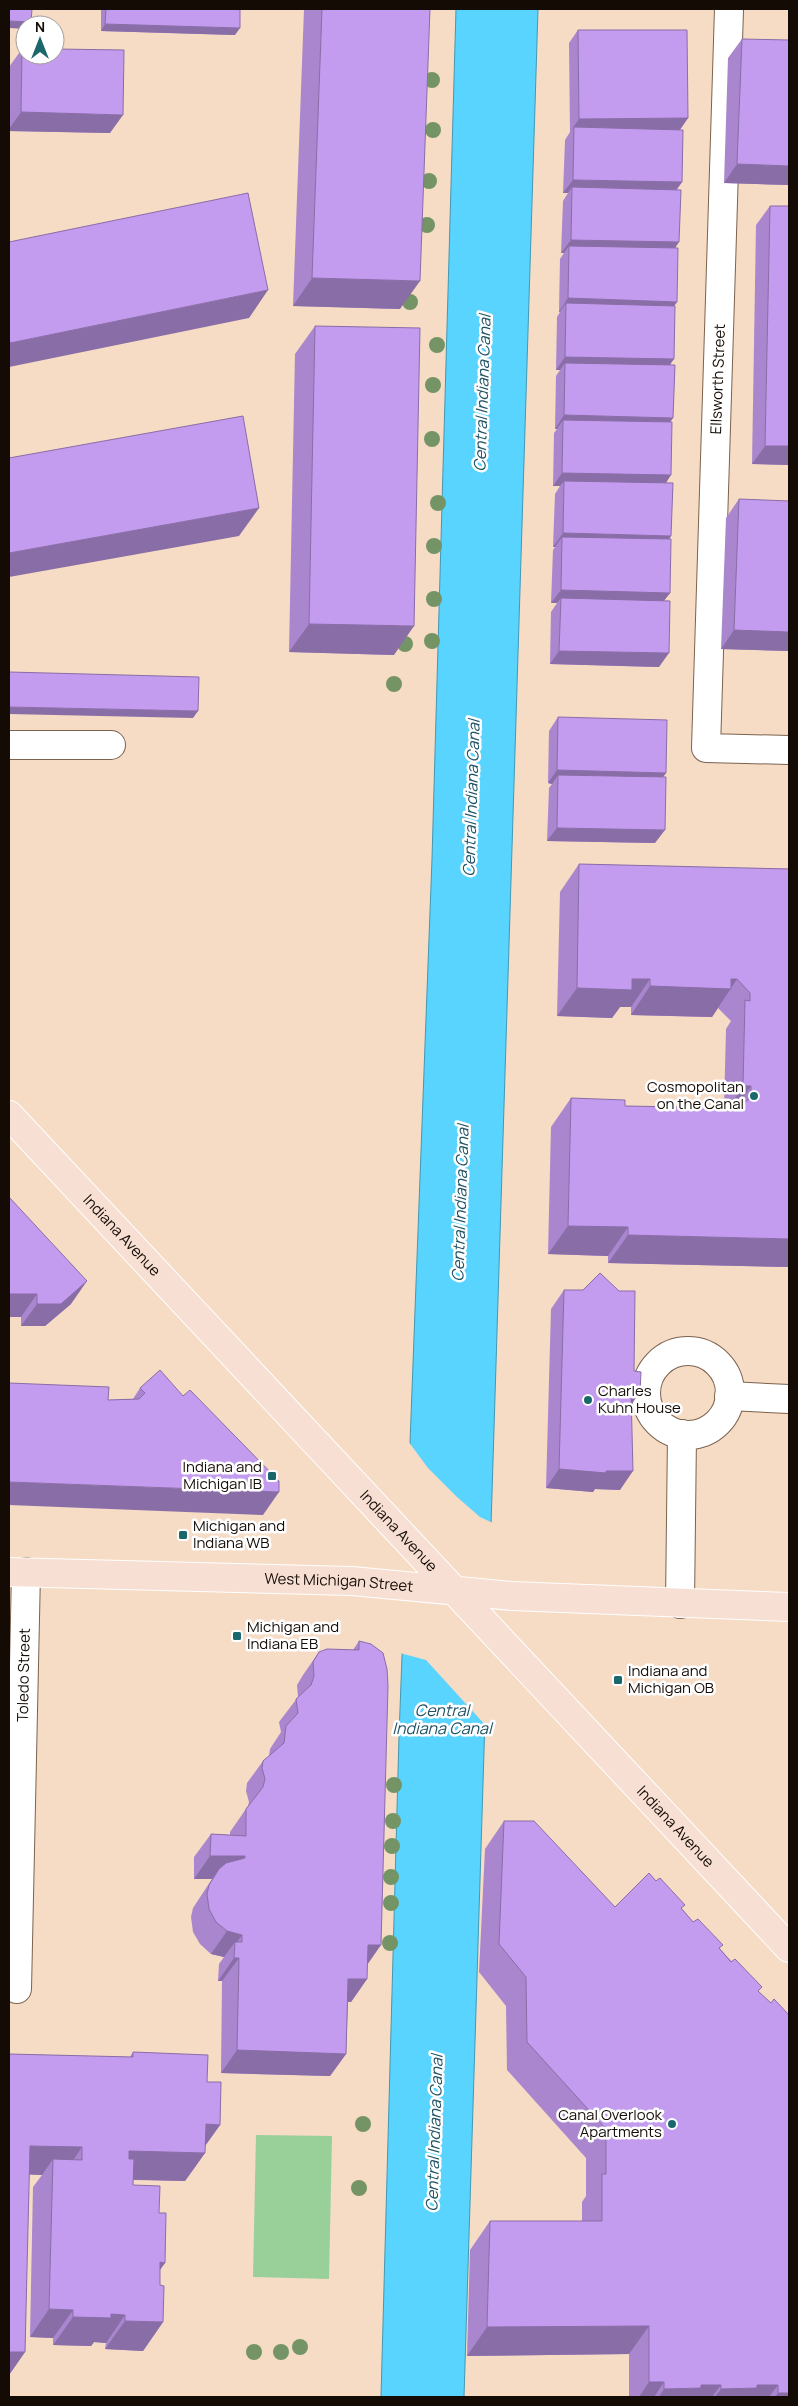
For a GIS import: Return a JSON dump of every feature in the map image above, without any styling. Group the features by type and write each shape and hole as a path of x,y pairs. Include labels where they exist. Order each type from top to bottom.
{"main road":[{"name":"Indiana Avenue","path":"9,1115 789,1948"},
{"name":"West Michigan Street","path":"18,1572 352,1581 512,1596 789,1607"}],"street":[{"name":"Ellsworth Street","path":"729,9 706,748 789,750"},
{"path":"9,745 111,745"},
{"path":"681,1351 695,1351 709,1357 720,1366 727,1378 729,1396 727,1406 720,1419 710,1428 696,1434 682,1434 670,1431 659,1423 651,1412 647,1400 646,1387 650,1375 657,1364 667,1356 681,1351"},
{"path":"729,1396 789,1399"},
{"path":"680,1604 682,1434"},
{"name":"Toledo Street","path":"17,1989 18,1572"}],"green space":[{"path":"256,2135 332,2136 329,2279 253,2277"}],"water":[{"name":"Central Indiana Canal","path":"456,9 538,9 464,2397 381,2397 399,1736 432,859"}],"pier":[{"path":"408,1441 428,1468 457,1497 480,1517 493,1523 487,1727 426,1660 400,1653"}],"building":[{"path":"9,9 32,9 32,15 15,15 15,21 9,21"},
{"path":"106,9 240,9 240,28 105,24"},
{"path":"322,9 430,9 420,281 312,278"},
{"path":"578,30 687,30 688,118 579,119"},
{"path":"742,39 789,40 789,166 737,164"},
{"path":"65,49 124,50 123,115 21,112 22,65 65,65"},
{"path":"574,127 683,130 682,182 573,180"},
{"path":"572,187 681,190 679,242 571,240"},
{"path":"248,193 268,290 10,343 9,242"},
{"path":"770,206 789,206 789,446 765,446"},
{"path":"569,246 678,248 677,302 568,298"},
{"path":"566,303 675,306 674,359 565,357"},
{"path":"315,326 420,328 414,626 309,624"},
{"path":"565,363 675,365 673,418 564,415"},
{"path":"243,416 259,508 9,553 9,458"},
{"path":"563,420 672,422 671,475 562,473"},
{"path":"564,481 673,483 671,536 563,533"},
{"path":"739,499 789,501 789,632 734,630"},
{"path":"562,537 671,539 670,593 561,590"},
{"path":"561,598 670,601 669,653 559,651"},
{"path":"9,672 199,677 198,711 9,707"},
{"path":"558,717 667,720 666,773 557,770"},
{"path":"558,775 666,777 665,830 557,828"},
{"name":"Cosmopolitan on the Canal","path":"579,864 789,869 789,1239 628,1235 628,1227 568,1226 571,1098 625,1100 625,1106 739,1108 751,1097 751,1086 743,1086 745,1000 750,1001 750,993 737,979 731,979 731,989 650,986 650,979 632,979 632,990 577,988"},
{"path":"9,1197 87,1281 61,1304 37,1304 37,1294 9,1294"},
{"name":"Charles Kuhn House","path":"600,1273 619,1291 635,1291 634,1371 641,1372 640,1392 631,1392 633,1471 606,1471 606,1473 559,1469 564,1290 583,1290"},
{"path":"160,1370 183,1396 190,1390 279,1481 279,1492 9,1482 9,1383 109,1387 108,1400 139,1399 145,1393 140,1388"},
{"path":"359,1641 371,1644 383,1653 387,1669 381,1945 368,1945 367,1979 348,1979 346,2054 237,2050 239,1958 234,1958 235,1942 242,1942 242,1935 227,1931 216,1922 209,1909 207,1894 209,1885 219,1869 226,1863 245,1858 245,1856 210,1856 211,1834 246,1836 246,1809 263,1787 265,1779 262,1768 263,1761 284,1743 286,1726 298,1713 296,1699 311,1685 314,1676 313,1662 319,1652 327,1649 359,1650"},
{"name":"Canal Overlook Apartments","path":"504,1821 534,1821 615,1907 649,1873 656,1881 660,1878 685,1905 681,1908 693,1922 698,1919 723,1945 719,1948 731,1962 735,1959 762,1987 758,1991 771,2003 774,1999 789,2015 789,2393 778,2393 778,2385 757,2385 757,2388 721,2389 721,2385 701,2385 701,2388 664,2389 664,2382 649,2382 649,2326 487,2327 490,2221 602,2221 602,2174 606,2174 606,2129 527,2042 526,1977 499,1944"},
{"path":"133,2052 208,2055 207,2082 221,2082 220,2125 206,2124 205,2153 129,2151 129,2159 134,2159 133,2185 160,2186 159,2213 166,2213 165,2263 160,2262 160,2285 164,2286 163,2322 125,2321 125,2315 111,2314 111,2318 73,2317 73,2310 49,2309 53,2159 82,2160 82,2147 30,2146 25,2352 9,2352 9,2054 133,2057"}],"place":[{"name":"Cosmopolitan on the Canal","path":"754,1096"},
{"name":"Charles Kuhn House","path":"588,1400"},
{"name":"Indiana and Michigan IB","path":"272,1476"},
{"name":"Michigan and Indiana WB","path":"183,1535"},
{"name":"Michigan and Indiana EB","path":"237,1636"},
{"name":"Indiana and Michigan OB","path":"618,1680"},
{"name":"Canal Overlook Apartments","path":"672,2124"}]}
